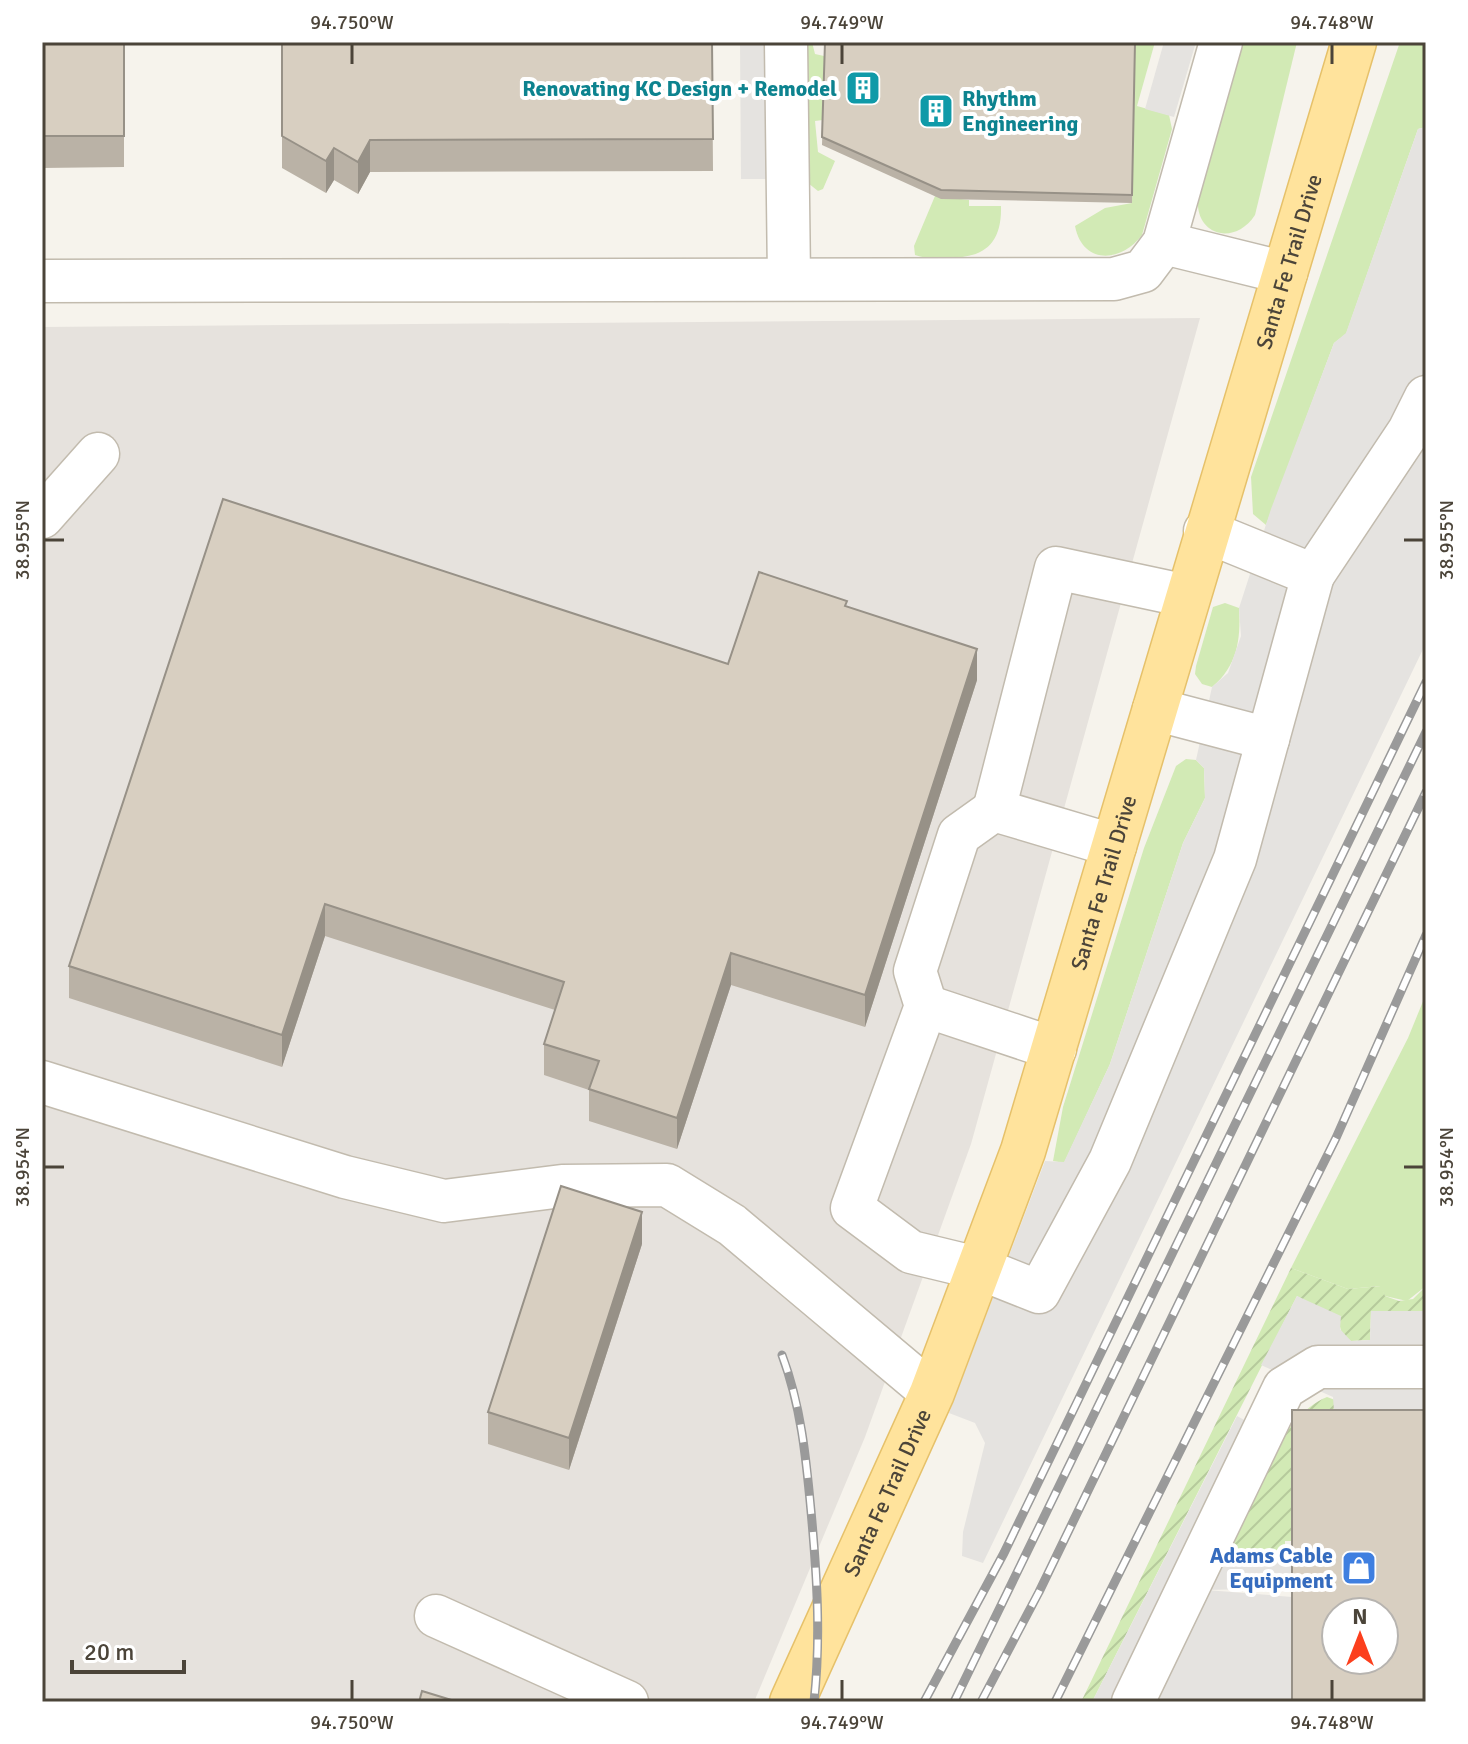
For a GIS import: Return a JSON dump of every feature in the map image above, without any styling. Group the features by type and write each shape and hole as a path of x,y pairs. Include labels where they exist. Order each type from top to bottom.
{"main road":[{"name":"Santa Fe Trail Drive","path":"792,1702 932,1393 981,1269 1055,1049 1205,531 1354,42"}],"lane":[{"path":"786,42 789,278"},
{"path":"42,281 1114,279 1143,271 1164,243 1221,42"},
{"path":"1164,243 1286,273"},
{"path":"1187,596 1056,568 994,810 959,835 915,971 926,1006 852,1208 911,1252 981,1269 1039,1292 1110,1161 1235,859 1313,575 1409,431 1426,397"},
{"path":"42,517 98,454"},
{"path":"1205,531 1313,575"},
{"path":"1154,709 1268,739"},
{"path":"994,810 1115,846"},
{"path":"926,1006 1055,1049"},
{"path":"42,1082 345,1177 444,1201 562,1186 667,1185 732,1225 932,1393"},
{"path":"1133,1702 1284,1388 1318,1367 1426,1367"},
{"path":"436,1616 627,1702"}],"shaded area":[{"path":"740,42 772,42 772,179 741,179"},
{"path":"1164,42 1196,42 1174,117 1145,109"},
{"path":"1426,127 1426,643 983,1563 962,1556 963,1532 985,1443 975,1423 949,1413 1045,1161 1064,1162 1110,1064 1183,843 1205,798 1204,768 1196,760 1212,687 1228,673 1241,636 1239,608 1271,509 1334,343 1346,333 1418,129"},
{"path":"1200,318 971,1144 865,1437 754,1702 42,1702 42,327"},
{"path":"1297,1296 1341,1316 1340,1329 1351,1341 1370,1340 1371,1311 1426,1311 1426,1425 1335,1425 1333,1397 1261,1365"},
{"path":"1237,1416 1281,1440 1233,1539 1233,1548 1245,1560 1292,1561 1292,1588 1206,1590 1292,1597 1292,1702 1092,1702"}],"green space":[{"path":"808,42 812,42 815,54 824,56 823,120 815,121 818,152 835,161 823,189 818,191 808,183"},
{"path":"1128,42 1155,42 1137,106 1169,115 1172,129 1142,235 1124,251 1104,256 1086,248 1075,226 1105,208 1132,203 1135,51"},
{"path":"1242,42 1297,42 1255,215 1247,225 1227,233 1209,228 1203,221 1198,199"},
{"path":"1400,42 1426,42 1426,127 1418,129 1346,334 1334,343 1266,525 1253,514 1251,477"},
{"path":"935,196 969,200 969,206 1001,206 994,240 988,247 971,255 935,258 915,255 914,246"},
{"path":"1225,603 1239,608 1238,642 1227,670 1212,687 1202,684 1195,674 1196,666 1213,607"},
{"path":"1186,759 1196,760 1204,768 1205,798 1183,843 1110,1064 1064,1163 1053,1161 1063,1107 1144,848 1176,766"},
{"path":"1426,994 1426,1286 1407,1301 1385,1296 1380,1286 1348,1289 1291,1268 1408,1038"},
{"path":"1291,1268 1348,1289 1381,1286 1385,1296 1399,1301 1413,1299 1426,1286 1426,1311 1371,1311 1370,1340 1351,1341 1342,1334 1339,1323 1297,1296 1092,1702 1081,1702"},
{"path":"1327,1397 1335,1400 1335,1442 1292,1442 1292,1541 1285,1541 1285,1560 1245,1560 1238,1556 1233,1540 1270,1459 1294,1422"}],"building":[{"path":"42,42 124,42 124,136 42,136"},
{"path":"282,42 712,42 713,139 370,140 358,162 334,148 326,161 282,136"},
{"path":"825,42 1135,42 1132,195 941,190 822,137"},
{"path":"223,499 728,664 759,572 847,601 845,606 977,649 865,995 731,953 677,1118 589,1089 599,1061 544,1044 564,982 325,904 282,1035 69,966"},
{"path":"561,1186 642,1212 569,1438 488,1412"},
{"name":"Adams Cable Equipment","path":"1292,1410 1426,1410 1426,1702 1292,1702"},
{"path":"422,1691 458,1702 419,1702"}],"railway":[{"path":"924,1702 1004,1553 1426,682"},
{"path":"954,1702 1426,732"},
{"path":"981,1702 1039,1592 1426,792"},
{"path":"1055,1702 1336,1138 1426,935"},
{"path":"782,1355 798,1413 811,1511 817,1606 814,1702"}],"place":[{"name":"Renovating KC Design + Remodel","path":"863,88"},
{"name":"Rhythm Engineering","path":"936,111"},
{"name":"Adams Cable Equipment","path":"1359,1568"}]}
